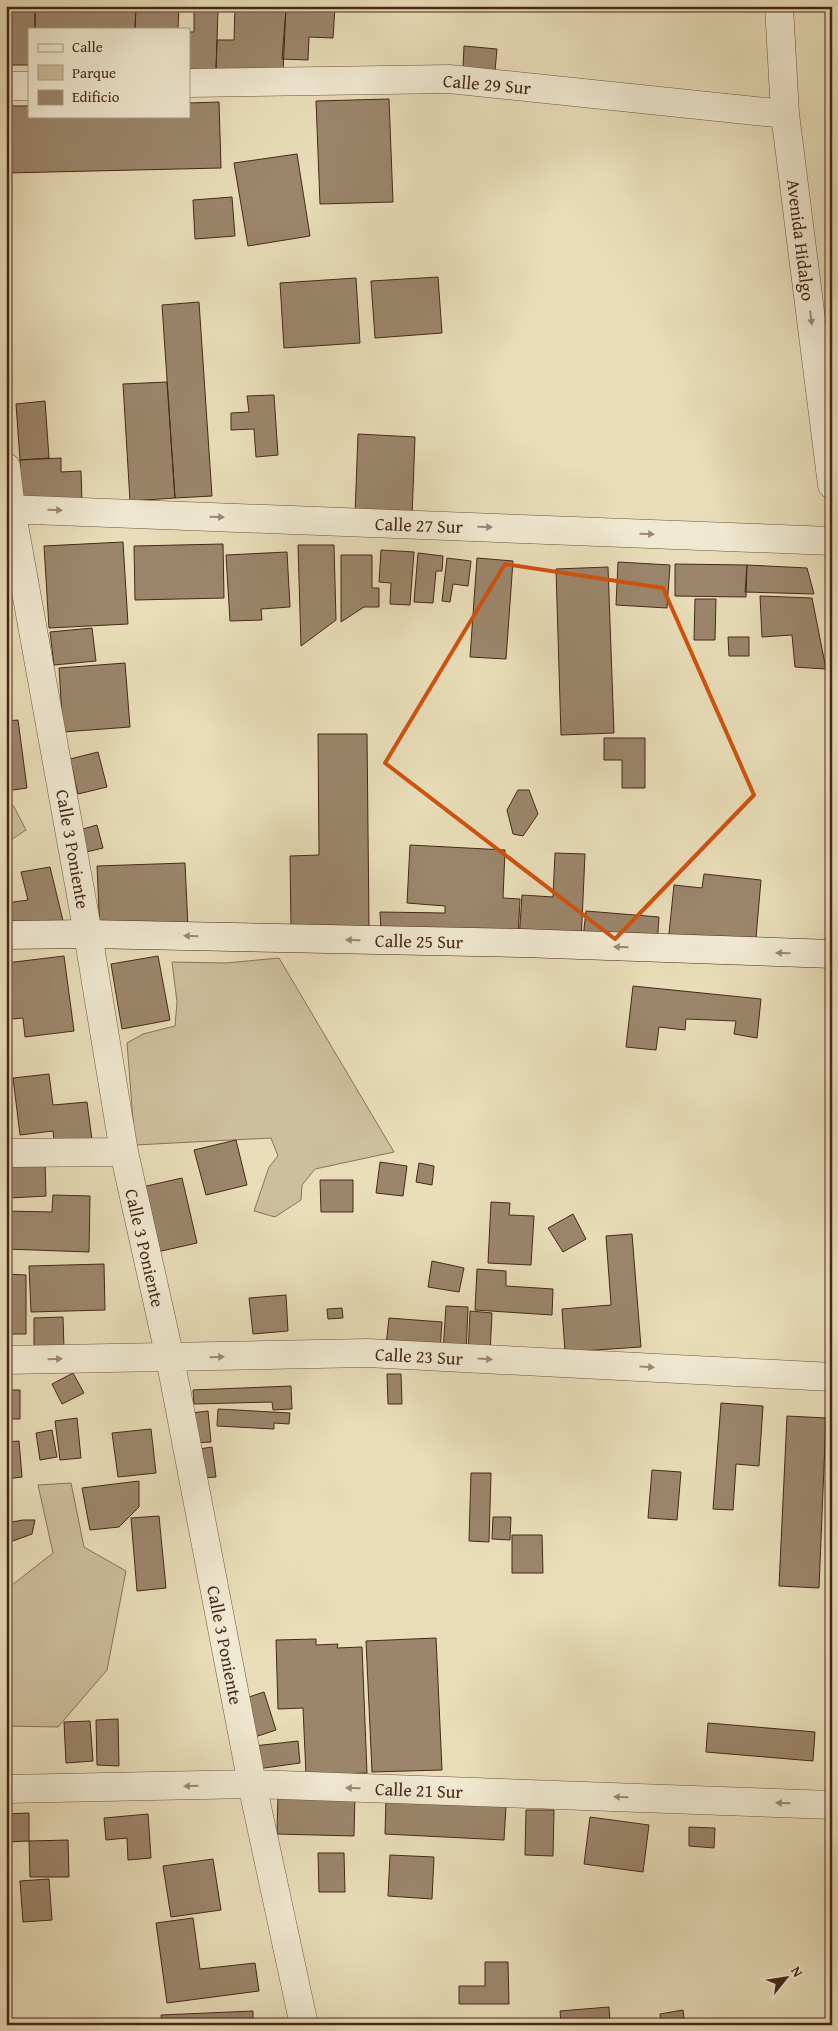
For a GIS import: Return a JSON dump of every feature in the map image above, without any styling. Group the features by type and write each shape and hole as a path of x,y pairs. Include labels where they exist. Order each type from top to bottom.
{"street":[{"name":"Avenida Hidalgo","path":"779,6 784,114 832,485"},
{"name":"Calle 29 Sur","path":"190,84 449,79 784,114"},
{"path":"6,86 28,86"},
{"name":"Calle 3 Poniente","path":"6,467 8,509 88,934 124,1152 170,1358 252,1784 304,2025"},
{"name":"Calle 27 Sur","path":"8,509 832,541"},
{"name":"Calle 25 Sur","path":"6,935 88,934 522,943 832,954"},
{"path":"6,1152 124,1152"},
{"name":"Calle 23 Sur","path":"6,1360 367,1353 832,1377"},
{"name":"Calle 21 Sur","path":"6,1789 252,1784 832,1805"}],"highlighted area":[{"path":"505,564 663,588 754,795 615,939 385,763"}],"green space":[{"path":"6,805 13,805 26,830 6,843"},
{"path":"279,958 394,1152 315,1169 302,1185 301,1200 275,1217 254,1211 269,1167 278,1156 271,1138 135,1145 127,1043 143,1034 175,1026 177,1002 172,962 226,963"},
{"path":"71,1483 84,1547 126,1571 107,1670 58,1727 6,1726 6,1580 12,1585 53,1553 38,1485"}],"building":[{"path":"6,6 35,6 35,28 28,28 28,65 6,65"},
{"path":"35,6 136,6 135,28 35,28"},
{"path":"136,6 179,6 178,28 135,28"},
{"path":"235,6 286,6 283,73 216,70 217,40 234,40"},
{"path":"301,6 335,6 333,38 309,37 308,60 282,59 286,9 301,10"},
{"path":"451,6 523,6 523,10"},
{"path":"194,11 218,11 216,70 190,69 190,32 194,32"},
{"path":"464,46 497,49 495,71 463,69"},
{"path":"389,99 393,202 320,204 316,101"},
{"path":"219,102 221,168 6,173 6,106 28,106 28,118 190,118 190,103"},
{"path":"297,154 310,236 248,246 234,163"},
{"path":"232,197 235,236 195,239 193,200"},
{"path":"438,277 442,333 375,338 371,281"},
{"path":"356,278 360,343 284,348 280,283"},
{"path":"199,302 212,496 175,498 162,305"},
{"path":"829,309 832,309 832,347 828,347"},
{"path":"167,382 175,498 130,501 123,384"},
{"path":"274,395 278,455 256,457 254,429 231,430 231,413 249,412 247,396"},
{"path":"45,401 49,458 20,460 16,404"},
{"path":"358,434 415,437 412,517 355,515"},
{"path":"61,458 61,472 81,471 82,503 22,505 20,460"},
{"path":"123,542 128,624 49,628 44,546"},
{"path":"223,544 224,598 135,600 134,546"},
{"path":"298,545 334,545 336,620 301,646"},
{"path":"381,550 414,552 410,605 390,604 391,583 379,582"},
{"path":"287,552 290,607 261,609 262,620 230,621 226,555"},
{"path":"418,553 443,556 442,571 436,571 433,603 414,602"},
{"path":"341,555 372,555 372,588 379,588 379,607 364,607 341,622"},
{"path":"447,558 471,561 468,586 453,584 450,602 442,601"},
{"path":"477,558 513,561 506,659 470,657"},
{"path":"618,562 670,565 667,608 616,605"},
{"path":"675,564 747,565 746,597 675,596"},
{"path":"747,565 807,568 814,594 745,592"},
{"path":"608,567 614,733 561,735 556,569"},
{"path":"760,596 812,598 826,669 795,667 792,635 762,637"},
{"path":"695,599 716,599 715,640 694,640"},
{"path":"92,628 96,661 54,665 50,632"},
{"path":"728,637 749,637 749,656 729,656"},
{"path":"125,663 130,727 63,732 59,668"},
{"path":"18,720 27,788 6,791 6,721"},
{"path":"318,734 367,734 369,926 291,926 290,856 319,855"},
{"path":"604,738 645,738 645,788 622,788 622,760 604,760"},
{"path":"98,752 107,787 78,794 70,759"},
{"path":"518,790 529,790 538,814 523,836 513,834 507,810"},
{"path":"97,825 103,848 82,853 76,831"},
{"path":"410,845 505,850 503,898 520,899 518,938 381,931 380,912 445,913 445,906 407,903"},
{"path":"555,853 585,854 581,943 519,940 522,895 553,897"},
{"path":"185,863 188,928 100,932 97,866"},
{"path":"50,867 65,929 6,933 6,903 28,900 21,872"},
{"path":"704,874 761,880 755,949 668,943 674,885 702,888"},
{"path":"586,911 659,917 657,946 583,938"},
{"path":"64,956 74,1031 25,1037 23,1018 12,1019 11,1005 6,1006 6,963"},
{"path":"158,956 170,1020 122,1029 111,964"},
{"path":"633,986 761,999 757,1038 734,1034 736,1021 686,1019 685,1030 659,1027 656,1050 626,1047"},
{"path":"6,1074 11,1074 12,1118 6,1118"},
{"path":"49,1074 53,1105 87,1102 93,1147 55,1151 53,1131 20,1135 13,1078"},
{"path":"236,1140 247,1185 206,1195 194,1150"},
{"path":"45,1162 46,1196 10,1198 9,1187 6,1187 6,1163"},
{"path":"380,1162 407,1166 403,1196 376,1193"},
{"path":"419,1163 434,1166 432,1185 416,1182"},
{"path":"182,1178 197,1243 157,1252 142,1187"},
{"path":"320,1180 353,1180 353,1212 321,1212"},
{"path":"53,1195 90,1196 89,1252 6,1249 6,1211 52,1212"},
{"path":"491,1202 510,1203 509,1215 534,1216 531,1265 488,1263"},
{"path":"573,1214 586,1239 563,1252 548,1228"},
{"path":"632,1234 641,1347 565,1352 562,1309 611,1305 606,1236"},
{"path":"432,1261 464,1268 459,1292 428,1287"},
{"path":"104,1264 105,1310 31,1312 29,1266"},
{"path":"477,1269 506,1271 506,1286 553,1289 552,1315 475,1310"},
{"path":"6,1274 26,1275 26,1334 6,1334"},
{"path":"286,1295 288,1331 253,1334 249,1298"},
{"path":"446,1306 468,1307 466,1354 443,1352"},
{"path":"342,1308 343,1318 328,1319 327,1309"},
{"path":"470,1311 492,1313 490,1354 468,1353"},
{"path":"63,1317 64,1349 34,1350 34,1318"},
{"path":"389,1318 442,1322 440,1350 386,1346"},
{"path":"73,1373 84,1393 62,1404 52,1384"},
{"path":"387,1374 401,1374 402,1404 388,1404"},
{"path":"291,1386 292,1409 273,1410 272,1402 194,1404 193,1390"},
{"path":"6,1390 20,1390 20,1419 6,1419"},
{"path":"721,1403 763,1406 759,1466 736,1464 733,1510 713,1509"},
{"path":"218,1409 290,1413 289,1424 274,1423 274,1429 217,1426"},
{"path":"208,1411 211,1442 193,1443 191,1413"},
{"path":"787,1416 826,1418 819,1588 779,1586"},
{"path":"77,1418 81,1458 60,1460 55,1421"},
{"path":"151,1429 156,1473 118,1477 112,1433"},
{"path":"52,1430 57,1457 40,1460 36,1433"},
{"path":"19,1441 22,1477 6,1479 6,1442"},
{"path":"212,1447 216,1477 203,1478 199,1449"},
{"path":"652,1470 681,1472 677,1520 648,1518"},
{"path":"471,1473 491,1473 489,1542 469,1541"},
{"path":"139,1481 139,1507 119,1527 90,1530 82,1488"},
{"path":"159,1516 166,1588 137,1591 131,1518"},
{"path":"493,1517 511,1517 510,1540 492,1539"},
{"path":"35,1520 32,1534 10,1542 6,1523"},
{"path":"512,1535 542,1535 543,1573 512,1573"},
{"path":"436,1638 442,1770 372,1772 366,1641"},
{"path":"316,1639 316,1645 338,1644 337,1648 362,1647 367,1773 306,1775 303,1708 278,1709 276,1640"},
{"path":"264,1692 276,1730 255,1737 243,1699"},
{"path":"118,1719 119,1766 97,1765 96,1720"},
{"path":"90,1721 93,1761 66,1763 64,1722"},
{"path":"708,1723 815,1732 813,1761 706,1752"},
{"path":"298,1741 300,1763 257,1769 254,1746"},
{"path":"278,1794 355,1795 354,1836 277,1834"},
{"path":"386,1799 506,1806 504,1840 385,1834"},
{"path":"526,1810 554,1810 553,1856 525,1855"},
{"path":"29,1813 29,1841 6,1842 6,1814"},
{"path":"148,1814 151,1858 128,1860 127,1838 106,1840 104,1818"},
{"path":"590,1817 649,1825 643,1872 584,1864"},
{"path":"689,1827 715,1828 714,1848 689,1846"},
{"path":"68,1840 69,1877 30,1877 29,1841"},
{"path":"318,1853 344,1853 345,1892 319,1892"},
{"path":"390,1855 434,1857 432,1899 388,1896"},
{"path":"213,1859 221,1910 171,1917 163,1866"},
{"path":"49,1879 52,1920 23,1922 20,1881"},
{"path":"193,1918 200,1969 255,1963 259,1991 167,2003 156,1923"},
{"path":"485,1962 508,1962 509,2004 459,2004 459,1986 485,1986"},
{"path":"609,2007 610,2025 561,2025 560,2011"},
{"path":"683,2010 685,2025 661,2025 660,2014"},
{"path":"253,2011 253,2025 162,2025 161,2015"}]}
